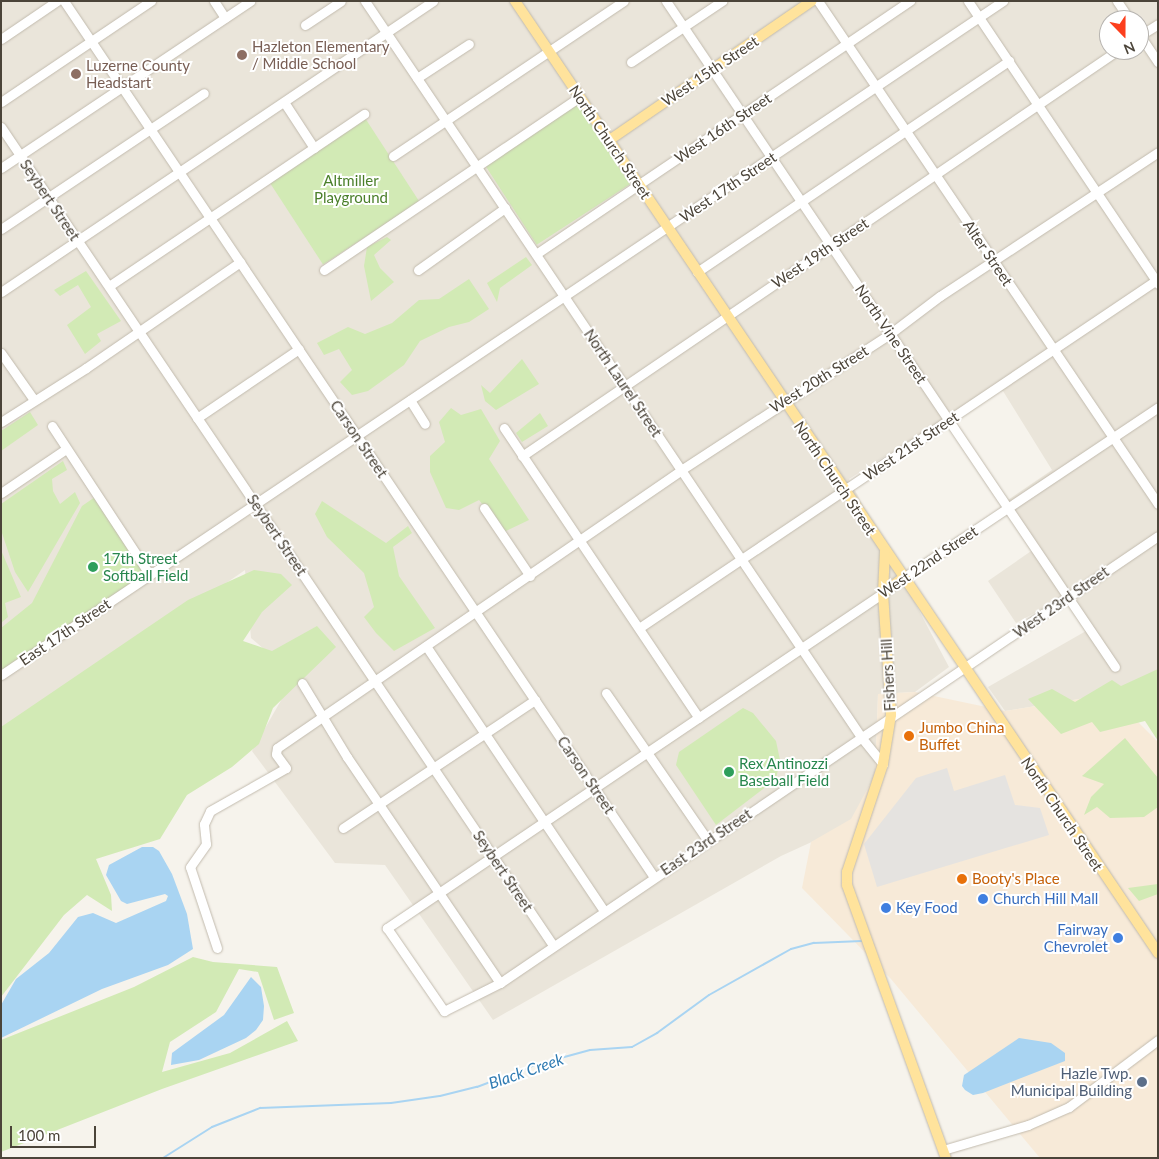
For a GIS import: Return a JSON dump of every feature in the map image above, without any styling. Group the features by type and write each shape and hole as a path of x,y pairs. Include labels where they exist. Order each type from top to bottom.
{"main road":[{"name":"West 15th Street","path":"608,141 812,1"},
{"name":"North Church Street","path":"519,3 608,141 697,272 728,314 884,551 965,667 1109,885 1158,953"},
{"name":"Fishers Hill","path":"884,551 883,593 892,715 884,764 856,841 847,872 847,885 859,925 944,1154"},
{"name":"West 22nd Street","path":"883,593 903,578"}],"street":[{"path":"1,39 57,1"},
{"name":"Carson Street","path":"64,1 357,436 478,611 535,700 654,877"},
{"path":"1,102 151,1"},
{"path":"214,1 225,18"},
{"path":"1,168 250,1"},
{"path":"305,25 340,1"},
{"name":"North Laurel Street","path":"365,1 861,737 884,764"},
{"path":"1,292 433,1"},
{"path":"393,156 624,1"},
{"name":"North Vine Street","path":"666,1 713,68 742,115 948,420 1070,596 1115,667"},
{"path":"631,62 722,1"},
{"name":"Alter Street","path":"818,1 1158,504"},
{"name":"West 16th Street","path":"536,254 910,1"},
{"path":"968,1 1157,281"},
{"name":"West 17th Street","path":"452,372 1003,1"},
{"path":"417,78 469,44"},
{"path":"1149,49 1158,62"},
{"name":"West 19th Street","path":"522,456 1103,60"},
{"path":"697,272 1009,61"},
{"path":"1,229 204,93"},
{"path":"324,270 580,97"},
{"path":"284,102 314,148"},
{"path":"109,286 364,114"},
{"name":"Seybert Street","path":"1,127 552,944"},
{"name":"West 20th Street","path":"217,948 190,867 206,844 204,824 210,811 286,768 276,754 276,748 581,542 681,470 784,401 891,333 993,260 1158,152"},
{"path":"418,270 506,208"},
{"path":"1,422 86,368 138,330 240,262"},
{"name":"West 21st Street","path":"639,628 1157,281"},
{"path":"197,418 299,349"},
{"path":"1,353 34,400"},
{"name":"East 17th Street","path":"1,675 452,372"},
{"path":"410,400 425,424"},
{"name":"West 22nd Street","path":"903,578 1158,407"},
{"path":"52,426 150,575"},
{"path":"504,428 699,718"},
{"path":"1,493 66,449"},
{"path":"484,508 530,576"},
{"name":"West 23rd Street","path":"965,667 1158,536"},
{"name":"West 22nd Street","path":"439,893 883,593"},
{"path":"426,646 604,911"},
{"name":"East 23rd Street","path":"439,893 387,928 444,1011 500,982 552,944 604,911 965,667"},
{"path":"302,682 379,804 500,982"},
{"path":"606,693 646,754 708,841"},
{"path":"343,828 535,700"},
{"path":"944,1154 1028,1125 1061,1111 1158,1040"}],"shaded area":[{"path":"1,1 1158,1 1158,674 1110,694 1005,711 988,687 1086,631 1064,597 1016,623 988,581 1037,547 1005,502 1052,470 1003,391 980,396 849,479 949,667 915,692 878,694 875,775 851,824 781,856 493,1020 385,865 335,863 252,751 311,648 272,656 251,638 245,570 1,740"},
{"path":"915,692 1005,711 1110,694 1158,742 1158,1158 1040,1158 891,979 802,888 811,842 851,819 875,775 878,694"},
{"path":"947,768 954,791 1005,775 1015,805 1040,808 1049,835 877,887 864,844 916,778"}],"green space":[{"path":"577,103 630,184 537,245 484,163"},
{"name":"Altmiller Playground","path":"365,118 419,202 323,265 269,181"},
{"path":"387,237 391,240 374,255 380,268 394,282 371,301 364,266 367,247"},
{"path":"526,257 532,265 500,288 497,302 487,283"},
{"path":"86,271 121,321 97,334 101,341 85,354 67,325 91,307 78,285 60,296 54,290"},
{"path":"469,279 489,309 469,322 449,327 420,341 404,365 368,391 352,395 340,382 352,370 339,349 324,355 317,343 348,327 365,334 392,323 419,300 439,299"},
{"path":"522,359 539,384 496,410 485,401 481,385 490,393"},
{"path":"451,408 461,415 481,409 500,441 489,459 529,520 504,532 479,500 459,510 446,508 430,472 430,456 445,442 439,422"},
{"path":"30,412 38,425 1,451 1,431"},
{"path":"540,413 548,426 522,442 516,433"},
{"path":"63,461 67,470 52,479 53,491 60,504 75,492 80,503 28,592 15,572 1,530 1,504"},
{"path":"95,497 146,574 1,671 1,628 32,603 82,506"},
{"path":"322,501 386,543 408,526 412,533 393,547 399,576 435,628 394,651 376,633 364,617 374,607 364,573 327,537 315,514"},
{"path":"1,550 21,597 5,603 8,617 1,623"},
{"path":"254,570 281,574 292,585 262,612 243,641 272,651 317,626 336,647 273,708 259,744 232,767 187,795 160,839 96,859 111,895 112,911 87,895 64,915 1,997 1,727 188,600"},
{"path":"1158,669 1158,741 1145,721 1100,732 1092,722 1061,734 1028,699 1052,689 1075,702 1112,680 1121,686"},
{"name":"Rex Antinozzi Baseball Field","path":"743,708 753,713 776,741 780,760 776,779 716,825 676,765 679,752"},
{"path":"1125,738 1158,778 1158,807 1144,817 1110,818 1097,807 1084,815 1091,797 1104,784 1082,776"},
{"path":"1158,884 1158,894 1139,901 1128,888"},
{"path":"193,957 213,962 277,967 294,1013 274,1020 258,972 239,969 216,1012 170,1042 162,1072 230,1053 287,1021 298,1041 162,1089 1,1152 1,1040 134,987"}],"water":[{"path":"142,847 153,847 159,851 172,874 187,914 193,949 168,965 102,989 1,1038 1,1005 16,979 49,953 78,917 93,913 116,923 166,901 168,896 165,894 127,904 121,901 106,875 109,865"},
{"path":"251,977 261,987 264,1006 263,1020 256,1030 246,1038 199,1060 171,1065 172,1053 224,1015"},
{"path":"1019,1038 1051,1043 1065,1053 1065,1061 983,1093 973,1095 965,1090 962,1086 964,1075"}],"waterway":[{"name":"Black Creek","path":"163,1158 212,1127 260,1108 391,1103 440,1096 477,1087 535,1065 590,1050 632,1047 657,1033 709,995 791,949 814,943 862,941"}],"place":[{"name":"Hazleton Elementary / Middle School","path":"242,55"},
{"name":"Luzerne County Headstart","path":"76,74"},
{"name":"17th Street Softball Field","path":"93,567"},
{"name":"Jumbo China Buffet","path":"909,736"},
{"name":"Rex Antinozzi Baseball Field","path":"729,772"},
{"name":"Booty's Place","path":"962,879"},
{"name":"Church Hill Mall","path":"983,899"},
{"name":"Key Food","path":"886,908"},
{"name":"Fairway Chevrolet","path":"1118,938"},
{"name":"Hazle Twp. Municipal Building","path":"1142,1082"}]}
